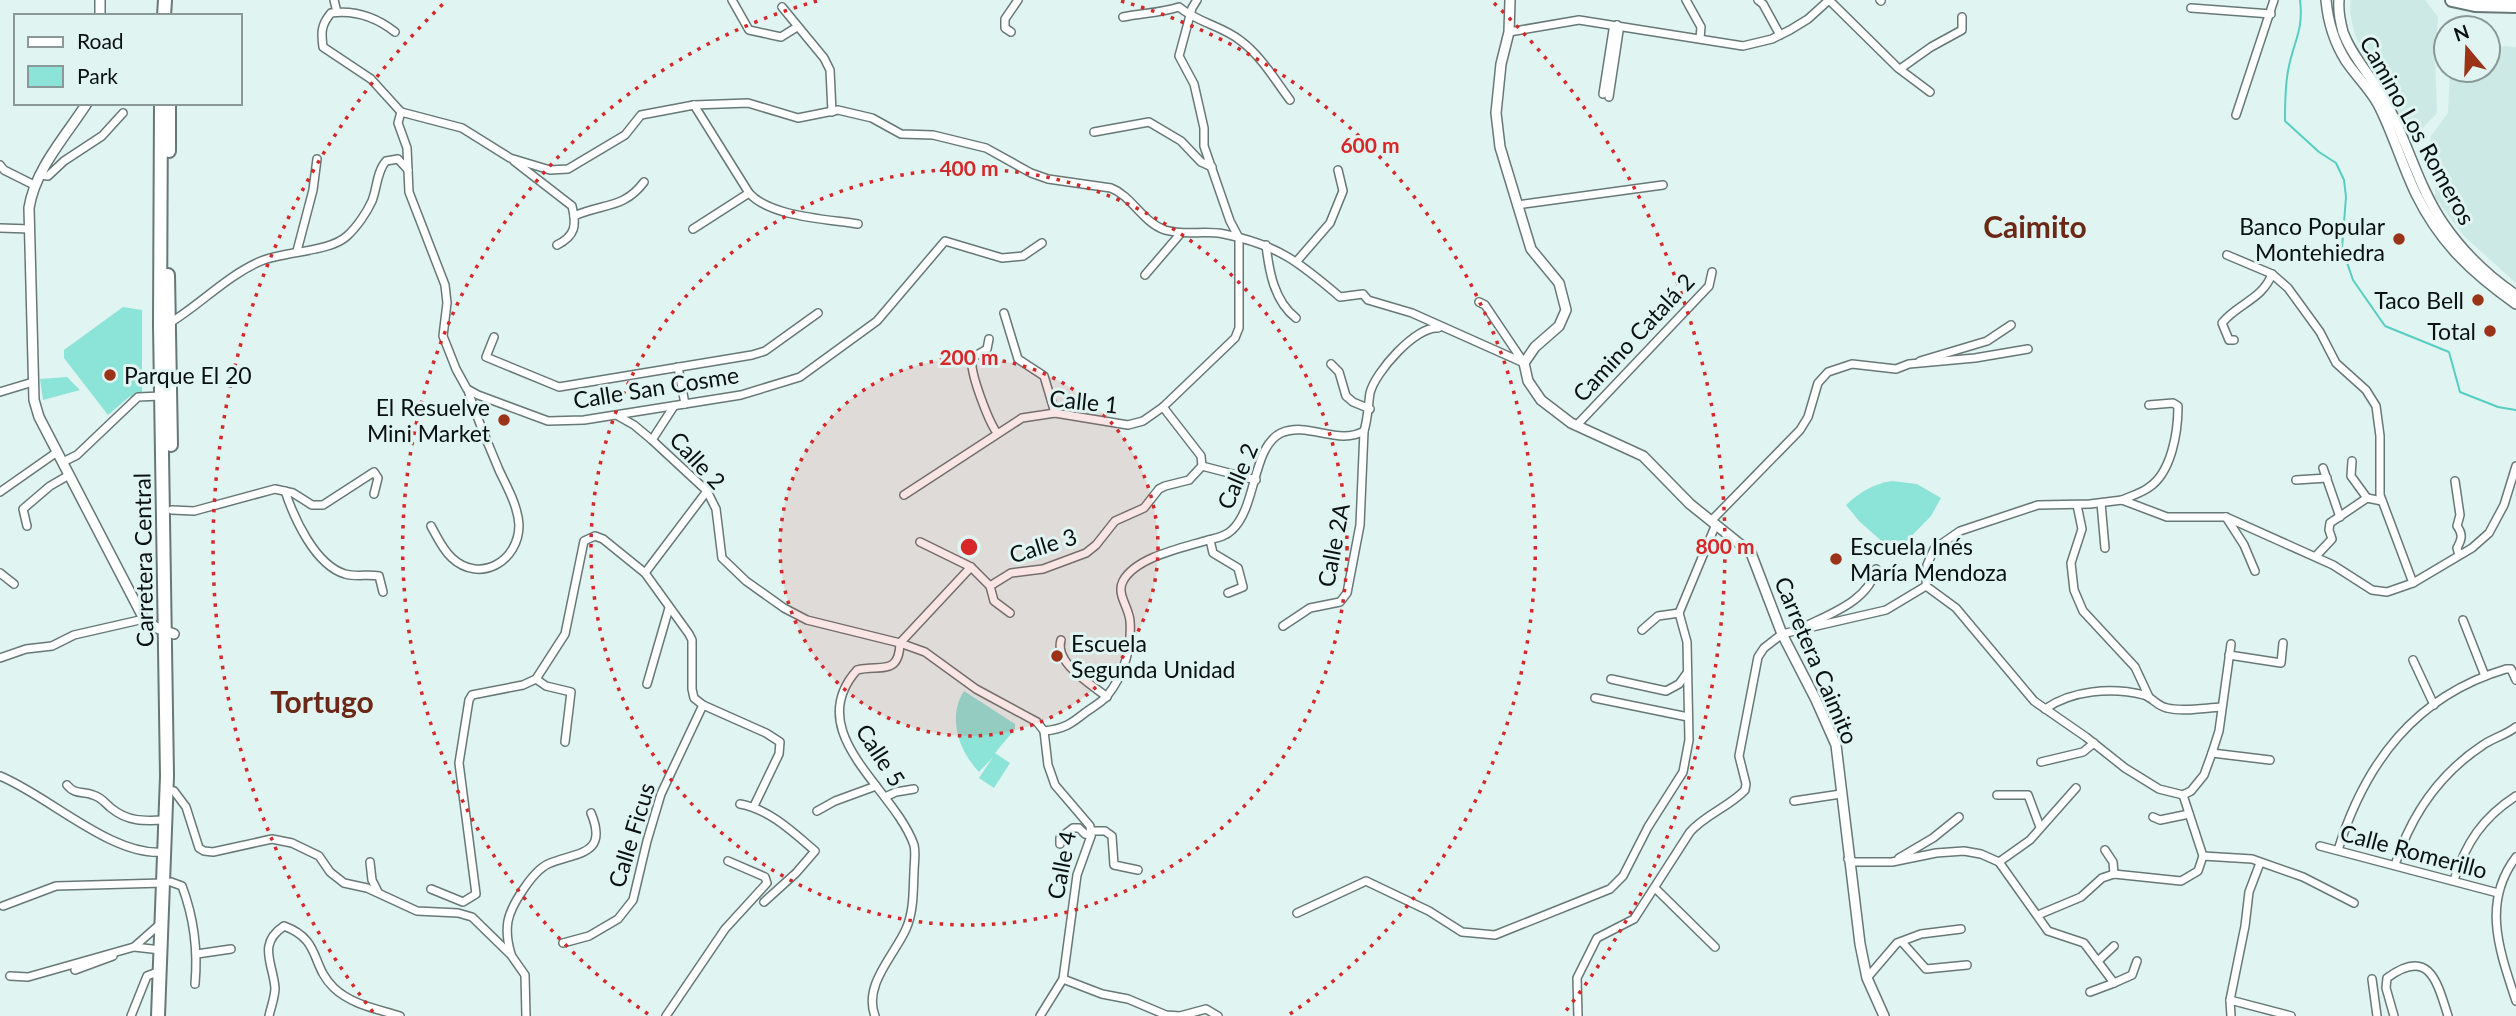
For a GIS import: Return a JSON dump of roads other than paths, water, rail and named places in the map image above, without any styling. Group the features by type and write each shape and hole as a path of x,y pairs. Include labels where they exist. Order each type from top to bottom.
{"highway":[{"path":"2452,0 2475,5 2516,6"},
{"name":"Carretera Central","path":"161,105 164,324 172,510 167,1016"},
{"name":"Carretera Central","path":"169,105 161,396 170,633"},
{"name":"Carretera Central","path":"158,1016 162,922 167,883 165,820 170,791"}],"street":[{"path":"334,0 337,12"},
{"path":"732,0 749,30 781,37 797,27"},
{"path":"1011,32 1005,28 1005,19 1018,0"},
{"path":"1197,0 1179,56 1194,84 1204,128 1204,146 1238,238"},
{"path":"1510,0 1509,32 1501,64 1496,113 1500,147 1531,249 1559,283 1566,310 1559,326 1535,347 1524,363"},
{"path":"1686,0 1701,27 1700,38"},
{"path":"1758,0 1763,4 1780,35"},
{"path":"1509,32 1579,20 1743,46 1780,35 1808,19 1829,0 1900,69 1930,92"},
{"path":"2236,115 2274,0"},
{"name":"Camino Los Romeros","path":"2326,0 2334,38 2346,61 2378,105 2416,194 2434,225 2465,264 2516,304"},
{"name":"Camino Los Romeros","path":"2339,0 2338,12 2344,33 2387,104 2442,222 2470,257 2516,295"},
{"path":"782,7 824,58 830,70 832,111"},
{"path":"1123,18 1150,12 1161,13 1180,7 1190,16 1240,39 1259,58 1290,100"},
{"path":"2191,8 2271,14"},
{"path":"395,32 374,18 337,12 331,13 323,23 321,32 323,47 371,79 401,113 462,128 510,158 572,206 575,216 574,230 569,239 557,245"},
{"path":"1900,69 1931,47 1962,30 1962,18"},
{"path":"1606,95 1613,30 1616,25"},
{"path":"510,158 550,170 568,169 625,135 641,115 694,106 748,103 798,118 838,110 872,118 901,134 933,135 986,148 1031,173 1048,178 1120,191 1138,212 1163,229 1181,233 1221,233 1265,245 1297,261 1340,297 1363,294 1368,300 1412,313 1524,363"},
{"path":"86,105 34,185 29,208 34,400 39,417 144,619 170,633"},
{"path":"694,106 757,203 772,209 858,225"},
{"path":"39,176 48,176 64,161 102,136 123,113"},
{"path":"401,113 398,123 407,148 409,192 445,285 447,303 443,337 516,507 519,525 514,550 504,561 489,569 476,570 465,567 452,558 432,527"},
{"path":"1094,132 1149,122 1181,141 1201,162 1213,167"},
{"path":"297,251 313,190 317,159"},
{"path":"164,324 245,269 279,255 335,244 354,229 371,203 386,160 398,159 408,171"},
{"path":"0,165 4,170 34,185"},
{"path":"1297,261 1331,223 1343,191 1338,170"},
{"path":"575,216 592,208 626,201 644,182"},
{"path":"1517,205 1663,185"},
{"path":"693,229 749,193"},
{"path":"0,229 30,229"},
{"path":"1145,275 1181,233"},
{"name":"Calle 1","path":"904,495 1022,418 1055,413 1128,425 1143,421 1163,407 1235,338 1238,238"},
{"name":"Calle San Cosme","path":"467,389 489,401 548,421 584,420 741,395 800,377 877,321 945,241 1002,258 1023,256 1042,243"},
{"path":"1265,245 1270,276 1283,304 1296,318"},
{"path":"2227,255 2272,274 2288,288 2320,331 2336,363 2366,390 2376,406 2380,436 2380,495 2413,583"},
{"name":"Camino Catalá 2","path":"1576,426 1709,286 1712,272"},
{"path":"2234,340 2229,340 2222,323 2261,294 2272,274"},
{"path":"1479,302 1485,305 1524,363"},
{"path":"494,337 486,358 558,387 765,351 818,313"},
{"path":"1004,313 1018,359 1044,376 1055,413"},
{"path":"1297,913 1366,881 1429,911 1462,932 1495,935 1610,889 1623,876 1648,827 1683,772 1689,740 1688,674 1687,642 1679,613 1714,522 1800,430 1808,417 1818,383 1828,372 1852,364 1896,369 1987,341 2011,325"},
{"path":"1364,431 1370,409 1370,393 1375,381 1390,361 1415,336 1433,328 1446,329"},
{"path":"989,339 987,349 972,358 971,364 974,379 998,433"},
{"path":"1909,364 1975,358 2028,349"},
{"name":"Carretera Caimito","path":"1524,363 1528,382 1541,400 1576,426 1643,456 1690,505 1751,553 1782,634 1836,745 1860,944 1867,978 1884,1016"},
{"path":"1331,364 1339,372 1346,396 1370,409"},
{"path":"678,367 685,404"},
{"path":"0,392 33,382"},
{"path":"63,462 77,455 138,397 161,396"},
{"path":"1926,586 1927,565 1934,549 1960,531 2038,505 2077,505 2122,500 2148,489 2156,481 2173,450 2178,431 2178,406 2173,403 2149,405"},
{"path":"652,440 674,406"},
{"path":"1163,407 1201,456 1202,466 1256,480"},
{"name":"Calle 2","path":"617,415 652,440 707,491 716,509 722,558 742,578 784,608 807,620 900,643"},
{"name":"Calle 2","path":"1044,730 1061,729 1107,697 1122,672 1129,647 1130,618 1121,584 1129,572 1144,561 1229,533 1248,505 1264,450 1280,433 1299,430 1341,437 1356,436 1364,431"},
{"name":"Calle 2A","path":"1283,626 1310,608 1340,602 1347,593 1360,525 1364,431"},
{"path":"0,492 57,452"},
{"path":"2351,461 2351,476 2367,498 2382,501"},
{"name":"Calle 3","path":"920,542 971,567 990,586 1011,573 1043,569 1086,553 1096,545 1111,524 1144,508 1159,489 1189,480 1202,466"},
{"path":"2122,500 2167,517 2226,517 2316,556 2380,593 2413,583 2459,555 2488,533 2504,505 2516,466"},
{"path":"2323,468 2340,517"},
{"path":"172,510 194,511 275,489 285,491 312,505 323,505 374,472 378,478 374,494"},
{"path":"27,526 23,509 50,486 69,475"},
{"path":"2296,480 2327,478"},
{"path":"2455,481 2460,515 2457,526 2462,539 2457,548 2459,555"},
{"path":"285,491 298,524 328,565 346,574 379,576 383,592"},
{"path":"645,573 707,491"},
{"path":"2316,556 2332,540 2330,523 2367,498"},
{"path":"2101,503 2105,548"},
{"path":"2077,505 2082,529 2071,563 2074,590 2083,611 2135,667 2149,697 2157,705 2170,709 2221,707"},
{"path":"2226,517 2244,545 2255,571"},
{"path":"431,889 463,902 476,894 459,764 469,700 477,694 523,685 536,679 565,634 584,541 595,536 603,539 645,573 692,640 694,698 703,705 780,742 779,754 754,806"},
{"path":"1210,540 1213,553 1238,568 1243,587 1228,593"},
{"name":"Calle 5","path":"873,1016 877,979 906,929 913,907 915,847 885,797 842,735 838,719 839,705 848,680 856,670 890,668 894,664 900,643 971,567"},
{"path":"1799,630 1846,605 1868,588 1876,569"},
{"path":"0,573 14,584"},
{"path":"990,586 994,601 1010,613"},
{"path":"1578,1016 1577,978 1597,938 1634,919 1695,827 1745,790 1739,756 1758,657 1782,634 1886,610 1926,586"},
{"path":"1926,586 1956,608 2034,701 2125,768 2159,789 2183,795 2191,791 2204,775 2219,731 2231,644"},
{"path":"647,684 669,608"},
{"path":"1642,630 1658,616 1679,613"},
{"path":"0,658 26,649 52,646 74,635 144,619"},
{"path":"2463,620 2484,676"},
{"path":"1061,640 1059,646 1064,660 1107,697"},
{"path":"900,643 925,652 976,689 1037,722 1044,730"},
{"path":"2230,655 2281,663 2283,643"},
{"path":"2413,660 2434,705"},
{"path":"2337,850 2360,790 2402,731 2434,705 2484,676 2511,669 2516,680"},
{"path":"1611,679 1666,691 1688,674"},
{"path":"536,679 546,686 571,692 565,742"},
{"path":"2045,709 2078,695 2097,691 2124,692 2149,697"},
{"path":"1595,698 1688,717"},
{"name":"Calle Ficus","path":"563,943 589,936 618,919 633,900 661,794 703,705"},
{"path":"2395,865 2403,840 2419,809 2439,782 2461,761 2516,727"},
{"name":"Calle 4","path":"1040,1016 1063,979 1077,875 1091,834 1090,826 1055,785 1048,765 1044,730"},
{"path":"2041,762 2082,752 2094,743"},
{"path":"2212,753 2270,760"},
{"path":"0,776 31,791 109,839 150,853 164,852"},
{"path":"67,785 74,792 93,794 128,819 165,820"},
{"path":"817,811 835,801 876,786"},
{"path":"1999,862 2029,840 2076,788"},
{"path":"885,797 914,789"},
{"path":"170,791 186,807 199,848 204,851 213,852 272,839 292,843 319,856 339,880 379,893 417,911 458,913 472,917 511,955 525,975 526,1016"},
{"path":"1794,801 1841,794"},
{"path":"1997,795 2028,795 2040,827"},
{"path":"2038,915 2081,897 2102,878 2114,874 2180,881 2199,871 2203,856 2183,795"},
{"path":"2454,880 2464,850 2483,824 2503,804 2516,796"},
{"path":"740,804 754,806 815,851 796,873 764,902"},
{"path":"511,955 507,933 511,908 531,880 546,865 576,857 594,843 597,835 591,813"},
{"path":"2153,817 2160,820 2189,814"},
{"path":"1892,862 1933,838 1959,817"},
{"path":"1060,844 1060,838 1073,828 1079,828 1085,834 1110,833 1114,865 1138,870"},
{"name":"Calle Romerillo","path":"2320,846 2498,893"},
{"path":"2105,850 2113,862 2114,874"},
{"path":"1848,859 1854,862 1892,862 1936,853 1981,853 1999,862 2048,931 2084,943 2114,983"},
{"path":"2203,856 2245,857 2303,877 2354,903"},
{"path":"2516,857 2507,869 2498,893 2496,922 2498,946 2516,1001"},
{"path":"666,1016 725,929 767,883 765,877 728,861"},
{"path":"370,862 372,880 379,893"},
{"path":"2231,1016 2230,1000 2249,892 2260,863"},
{"path":"3,905 56,886 179,884 184,892 197,954 195,984"},
{"path":"1655,888 1715,947"},
{"path":"75,970 134,947 162,922"},
{"path":"269,1016 275,988 267,948 275,934 284,926 295,930 309,942 324,975 334,988 358,1003 400,1016"},
{"path":"1867,978 1897,943 1908,937 1961,929"},
{"path":"1902,942 1926,969 1967,965"},
{"path":"2098,961 2114,946"},
{"path":"10,976 28,977 134,947 161,950"},
{"path":"197,954 231,949"},
{"path":"2090,992 2132,975 2137,961"},
{"path":"2394,1016 2386,988 2387,978 2399,969 2417,965 2433,975 2448,1016"},
{"path":"131,1016 147,976 160,971"},
{"path":"1063,979 1102,994 1128,999 1166,1015 1180,1016 1206,1009 1219,1016"},
{"path":"2372,979 2377,1016"},
{"path":"2230,1000 2291,1016"}],"waterway":[{"path":"2300,0 2299,28 2287,77 2285,121 2319,152 2336,163 2344,180 2346,197 2342,248 2353,280 2385,326 2449,352 2460,392 2498,407 2516,410"}],"place":[{"name":"Banco Popular Montehiedra","path":"2399,239"},
{"name":"Taco Bell","path":"2478,300"},
{"name":"Total","path":"2490,331"},
{"name":"Parque El 20","path":"110,375"},
{"name":"El Resuelve Mini Market","path":"504,420"},
{"name":"Escuela Inés María Mendoza","path":"1836,559"},
{"name":"Escuela Segunda Unidad","path":"1057,656"}],"district":[{"name":"Caimito","path":"2035,226"},
{"name":"Tortugo","path":"322,701"}]}
